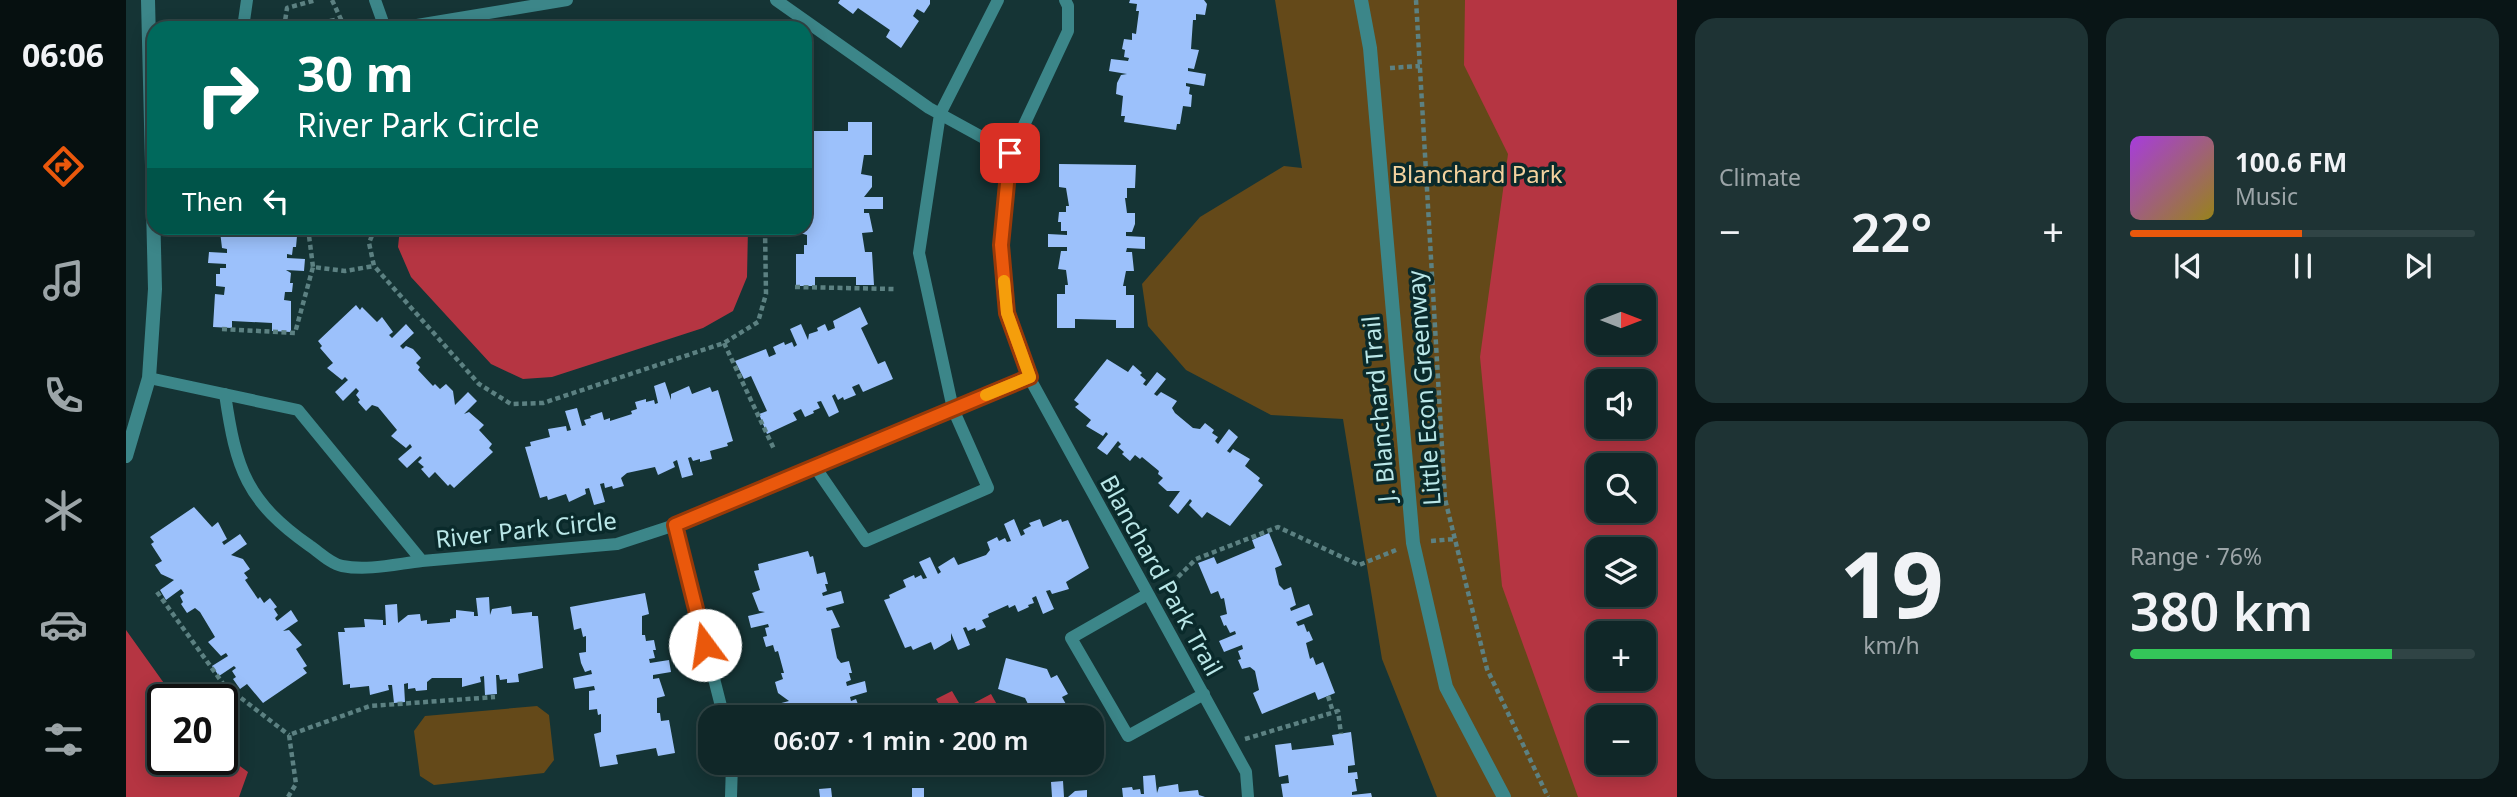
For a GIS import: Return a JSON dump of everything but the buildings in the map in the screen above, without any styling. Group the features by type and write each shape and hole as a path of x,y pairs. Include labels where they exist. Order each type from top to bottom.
{"street":[{"path":"148,0 149,21"},
{"name":"J. Blanchard Trail","path":"1361,0 1372,69 1413,543 1446,687 1504,797"},
{"path":"126,456 149,377 155,289 154,235"}],"lane":[{"path":"244,21 247,0"},
{"path":"375,0 383,21"},
{"path":"441,21 567,0"},
{"path":"776,0 806,21"},
{"path":"815,467 866,541 988,488 953,409 919,253 940,114 998,0"},
{"path":"1030,377 1007,313 1001,245 1010,153 1068,31 1068,6 1065,0"},
{"path":"812,25 940,114 1010,153"},
{"name":"River Park Circle","path":"149,377 298,410 422,561 617,544 675,525 1030,377"},
{"name":"Blanchard Park Trail","path":"1030,377 1247,772 1248,797"},
{"path":"225,394 233,451 251,491 295,536 339,566 369,568 422,561"},
{"path":"675,525 721,705"},
{"path":"1149,594 1071,638 1128,736 1204,694"},
{"path":"731,797 732,775"}],"path":[{"path":"286,21 287,8 316,0"},
{"path":"329,21 341,19 332,0"},
{"name":"Little Econ Greenway","path":"1416,0 1445,499 1487,669 1548,797"},
{"path":"1372,69 1420,66"},
{"path":"222,330 295,333 313,267 309,235"},
{"path":"372,235 369,243 374,267 479,384 511,404 543,403 724,343 758,322 766,293 765,235"},
{"path":"313,267 345,271 374,267"},
{"path":"795,288 894,289"},
{"path":"724,343 774,449"},
{"path":"1178,577 1196,559 1278,527 1359,565 1413,543"},
{"path":"157,592 224,685 289,735 294,753 296,784 288,797"},
{"path":"1328,696 1333,712"},
{"path":"289,735 370,706 495,697"},
{"path":"1241,741 1338,711 1341,734"}],"green space":[{"name":"Blanchard Park","path":"1275,0 1677,0 1677,797 1437,797 1382,659 1343,419 1271,415 1186,370 1148,326 1142,284 1200,217 1284,166 1302,168"},
{"path":"537,706 549,715 554,760 544,773 434,785 420,776 414,731 425,716"}],"shaded area":[{"path":"1465,0 1677,0 1677,797 1578,797 1502,586 1480,357 1508,154 1464,65"},
{"path":"399,235 748,235 747,277 733,311 703,328 552,377 523,379 491,364 411,277 398,247"},
{"path":"126,630 165,684 147,684 147,775 238,775 238,765 248,772 239,797 126,797"},
{"path":"952,691 960,705 939,705 936,699"},
{"path":"991,694 997,705 974,703"}],"slow traffic":[{"path":"986,395 1030,377 1007,313 1004,281"}],"route":[{"path":"705,645 675,525 1030,377 1007,313 1001,245 1010,153"}]}
